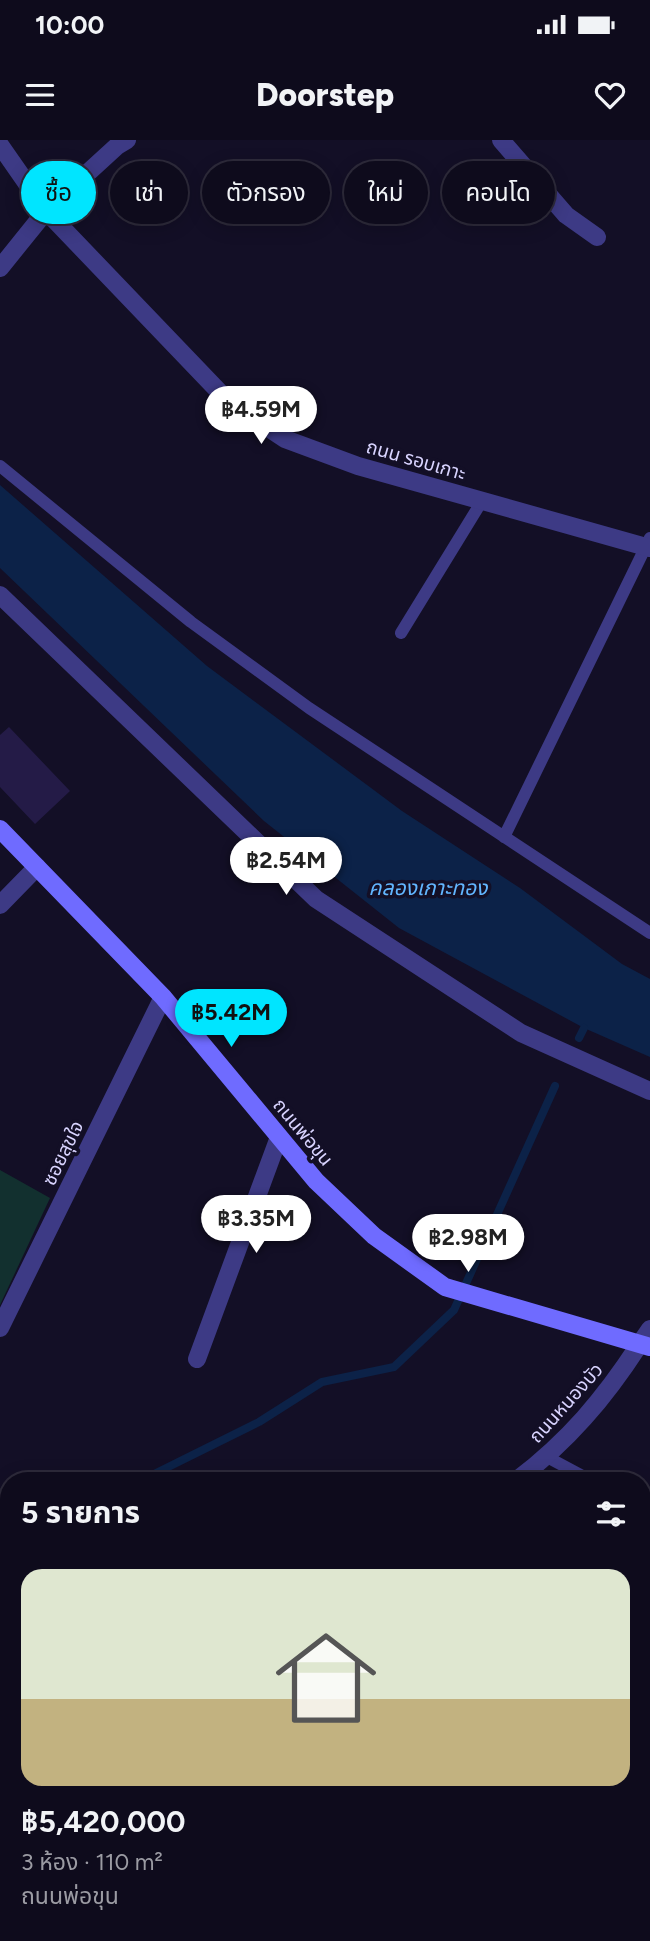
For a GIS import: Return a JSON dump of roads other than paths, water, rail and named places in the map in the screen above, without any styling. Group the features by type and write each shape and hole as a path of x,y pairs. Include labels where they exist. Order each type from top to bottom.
{"main road":[{"name":"ถนนพ่อขุน","path":"0,829 163,997 316,1181 374,1236 445,1287 644,1346"}],"street":[{"path":"96,165 127,140"},
{"path":"500,140 566,215 597,237"},
{"name":"ถนน รอบเกาะ","path":"0,145 21,175"},
{"path":"0,268 36,224"},
{"name":"ถนน รอบเกาะ","path":"58,224 228,401 285,439 358,466 649,545"},
{"path":"0,595 316,899 520,1033 650,1091"},
{"path":"0,905 37,867"},
{"name":"ซอยสุขใจ","path":"0,1328 163,997"},
{"path":"197,1359 279,1137"},
{"name":"ถนนหนองบัว","path":"527,1472 547,1457 608,1392 644,1346 650,1329"}],"lane":[{"path":"0,466 234,653 309,708 650,933"},
{"path":"401,633 482,501"},
{"path":"504,837 649,545"},
{"path":"547,1457 575,1472"}],"water":[{"name":"คลองเกาะทอง","path":"0,485 207,666 402,811 520,888 622,964 650,979 650,1057 584,1028 399,928 264,821 0,568"}],"waterway":[{"path":"579,1038 584,1028"},
{"path":"158,1472 259,1422 322,1382 394,1367 454,1310 555,1086"}]}
